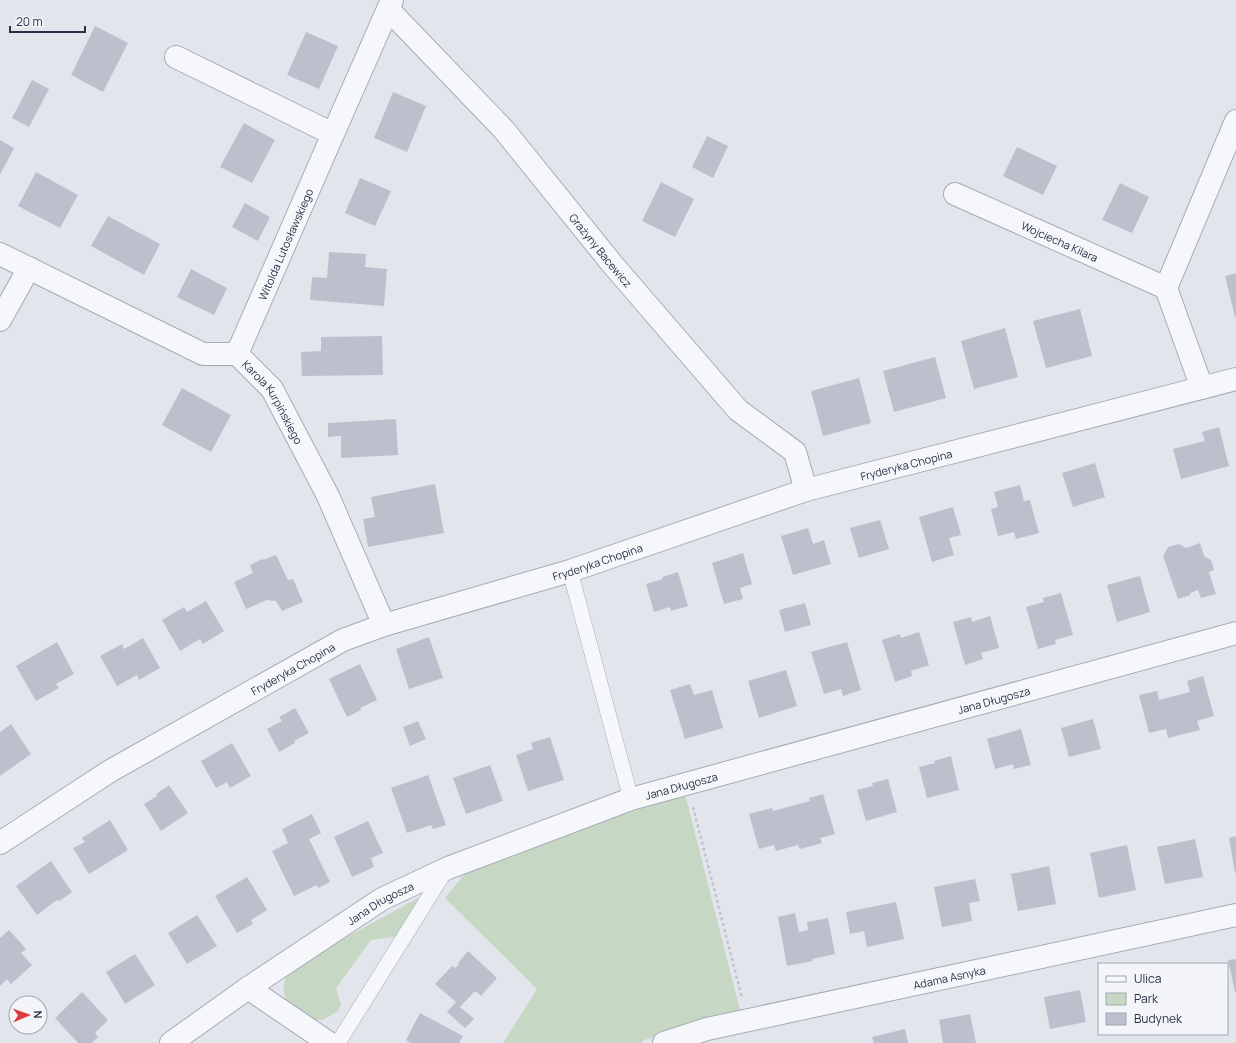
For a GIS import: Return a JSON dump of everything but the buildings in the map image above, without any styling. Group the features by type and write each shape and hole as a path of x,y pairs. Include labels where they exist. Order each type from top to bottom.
{"street":[{"name":"Witolda Lutosławskiego","path":"238,354 332,134 390,5"},
{"name":"Grażyny Bacewicz","path":"390,5 504,130 613,265 738,410 795,452 806,490"},
{"path":"176,57 332,134"},
{"path":"1202,388 1166,288 1236,122"},
{"name":"Wojciecha Kilara","path":"955,194 1166,288"},
{"name":"Karola Kurpińskiego","path":"0,254 203,354 238,354 272,389 328,496 384,625"},
{"path":"0,320 28,268"},
{"name":"Fryderyka Chopina","path":"0,843 110,771 343,640 384,625 570,571 806,490 1236,379"},
{"name":"Jana Długosza","path":"171,1043 248,988 382,899 448,868 630,799 1236,633"},
{"name":"Adama Asnyka","path":"664,1043 708,1029 748,1020 1236,915"},
{"path":"248,988 329,1043"}],"lane":[{"path":"570,571 630,799"},
{"path":"338,1043 448,868"}],"path":[{"path":"687,783 748,1020"}],"green space":[{"path":"685,794 741,1014 644,1040 641,1043 503,1043 537,989 445,898 472,865"},
{"path":"420,897 399,936 371,940 336,988 341,1005 338,1011 323,1020 303,1019 287,1005 283,987 288,969"}]}
